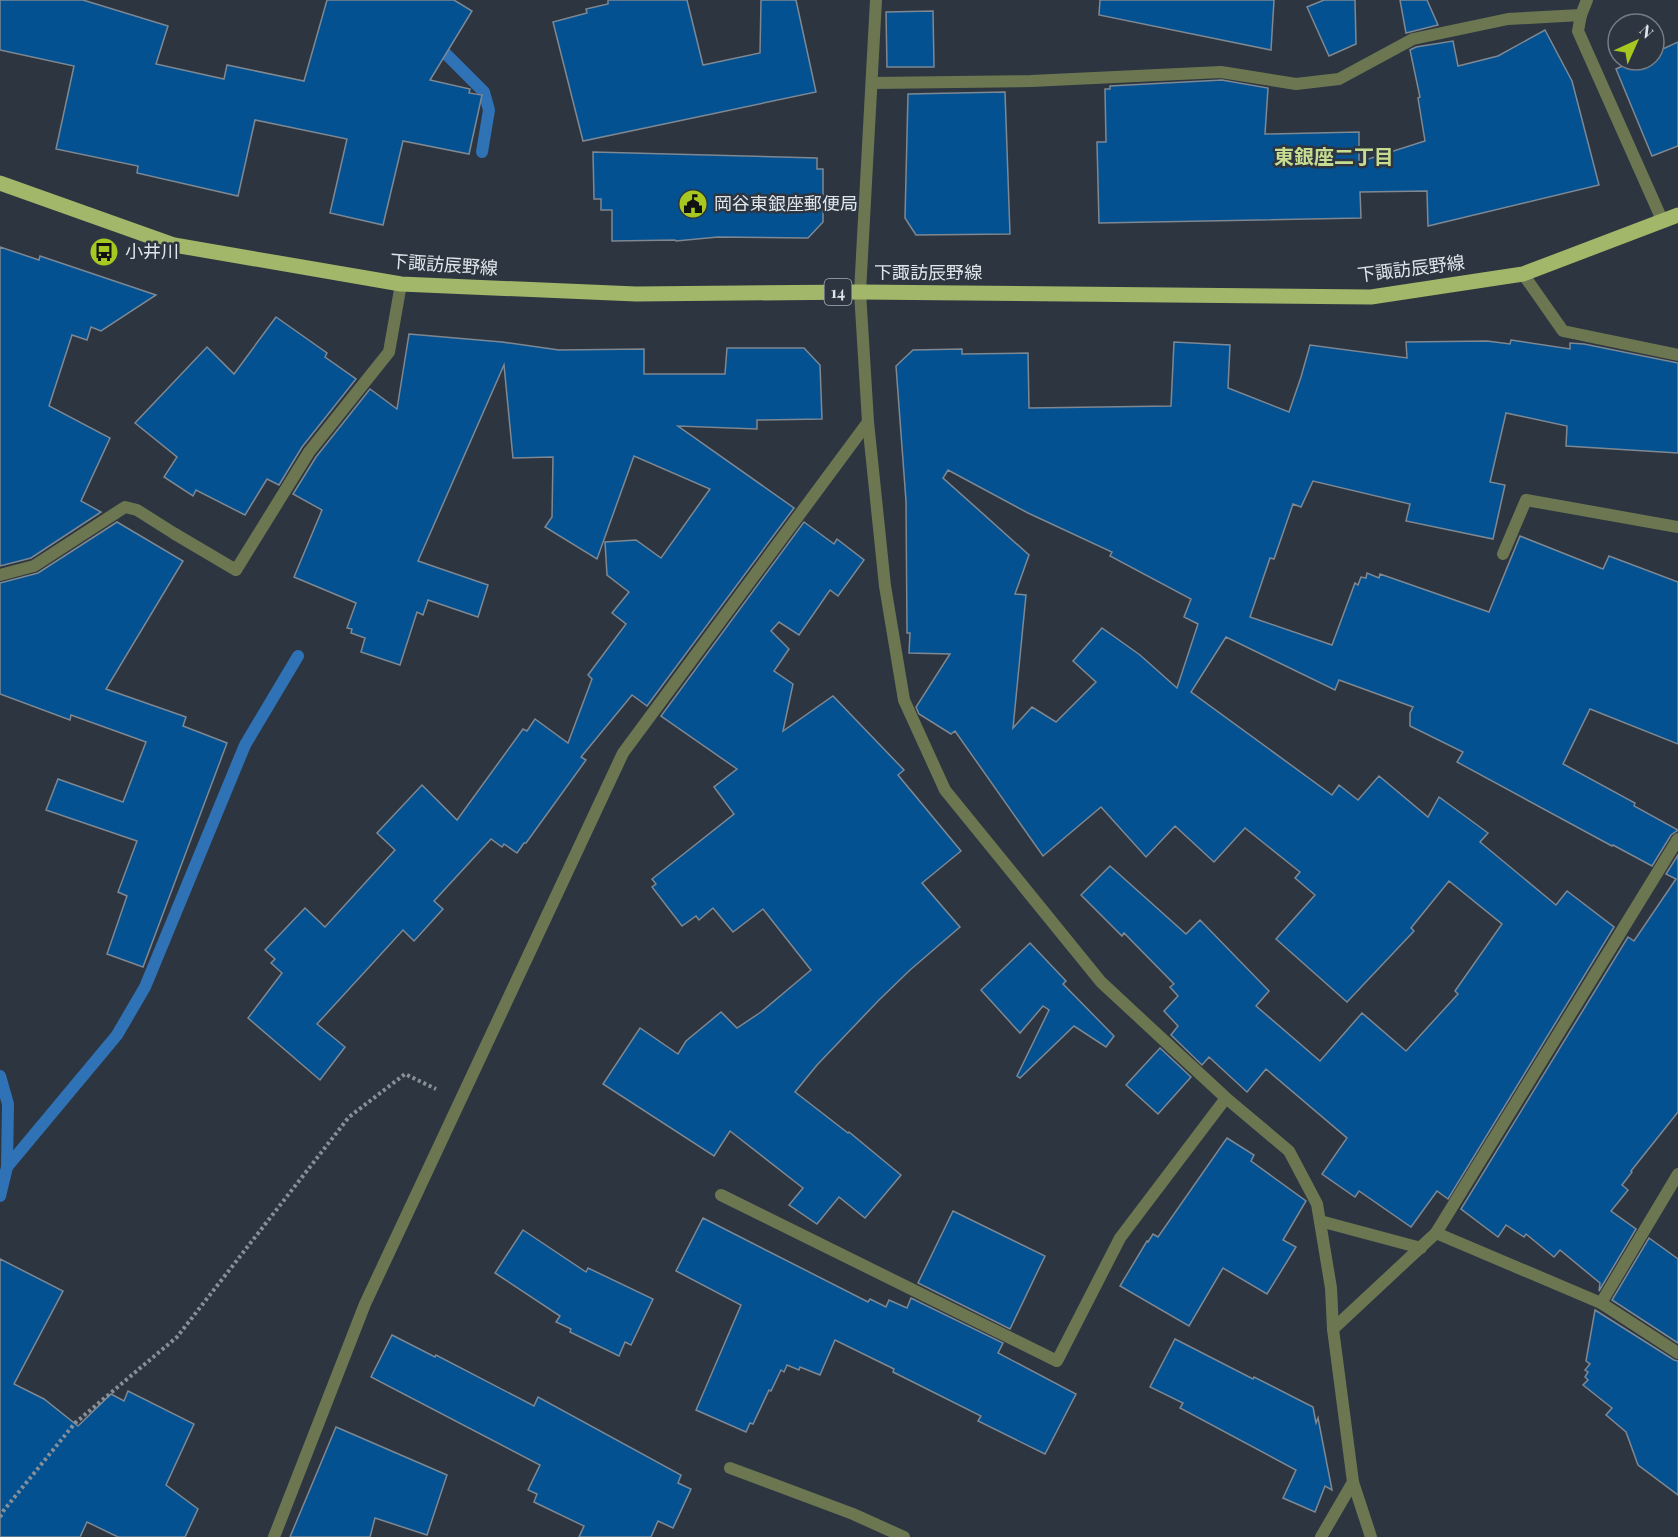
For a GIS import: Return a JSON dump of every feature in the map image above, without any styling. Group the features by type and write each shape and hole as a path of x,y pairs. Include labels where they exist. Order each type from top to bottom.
{"main road":[{"name":"下諏訪辰野線","path":"0,183 174,245 401,284 636,294 860,292 1371,297 1523,274 1678,215"}],"street":[{"path":"876,0 860,292 868,422 885,586 903,700 945,790 1101,982 1226,1098 1289,1152 1317,1204 1331,1288 1333,1329 1353,1482 1371,1537"},
{"path":"1587,0 1578,30 1663,222"},
{"path":"872,83 1031,81 1221,72 1296,84 1339,80 1413,39 1508,19 1581,15"},
{"path":"1523,274 1563,331 1678,355"},
{"path":"0,575 34,566 125,507 137,510 236,570 309,452 388,352 401,284"},
{"path":"274,1537 365,1304 623,753 868,422"},
{"path":"1503,554 1526,500 1678,527"},
{"path":"1333,1329 1436,1233 1678,839"},
{"path":"721,1195 1057,1361 1120,1238 1226,1098"},
{"path":"1601,1303 1678,1174"},
{"path":"1320,1221 1420,1248"},
{"path":"1436,1233 1601,1303 1678,1353"},
{"path":"730,1468 853,1514 904,1537"},
{"path":"1321,1537 1353,1482"}],"path":[{"path":"0,1517 75,1423 177,1337 349,1116 405,1074 460,1100"}],"building":[{"path":"0,0 83,0 168,26 156,64 224,79 227,65 304,81 327,0 454,0 472,11 430,80 470,89 469,93 482,95 469,154 403,141 383,225 330,213 347,139 255,120 238,196 137,173 138,166 56,149 74,66 0,50"},
{"path":"608,0 687,0 703,65 760,53 761,0 796,0 816,92 583,141 553,22 587,13 586,9 608,4"},
{"path":"1100,0 1274,0 1271,50 1099,15"},
{"path":"1324,0 1355,0 1356,44 1329,56 1307,7"},
{"path":"1400,0 1427,0 1438,25 1406,33"},
{"path":"933,11 934,67 887,67 886,12"},
{"path":"1545,30 1572,81 1599,185 1428,226 1427,191 1360,192 1361,218 1099,223 1097,142 1106,142 1105,89 1110,89 1110,86 1222,80 1268,88 1265,134 1359,132 1359,162 1425,141 1418,98 1420,97 1410,50 1453,41 1458,66 1498,56"},
{"path":"1678,42 1678,146 1652,156 1617,72 1666,72 1666,48"},
{"path":"1005,92 1010,234 916,235 905,218 908,94"},
{"path":"593,152 817,158 817,169 823,169 823,222 808,238 718,237 676,241 612,241 612,210 601,210 601,199 594,199"},
{"path":"0,247 39,260 40,256 156,295 101,331 91,327 87,340 72,335 49,406 110,438 81,501 101,512 31,558 0,566"},
{"path":"276,317 327,353 325,357 356,379 302,447 279,485 267,479 245,515 196,490 193,496 164,477 177,457 135,423 207,347 234,374"},
{"path":"409,334 502,342 559,350 644,349 644,374 725,374 727,348 804,348 820,365 822,419 757,420 757,429 678,426 794,508 647,706 632,695 581,757 586,760 517,853 504,844 502,847 491,839 434,901 443,909 414,941 403,930 317,1024 345,1047 320,1080 248,1018 282,973 271,963 275,959 265,950 305,908 325,927 395,850 377,833 422,785 457,820 523,729 527,731 535,719 568,743 592,679 588,675 626,624 612,613 629,592 607,575 605,542 636,540 661,558 710,489 634,456 597,559 545,527 552,517 553,457 513,458 504,365 418,561 488,585 478,617 428,600 423,615 417,612 400,665 361,652 365,638 351,633 352,629 347,628 356,603 294,577 322,510 293,494 316,457 370,389 397,409"},
{"path":"1511,340 1570,349 1570,343 1584,344 1678,363 1678,453 1566,446 1567,426 1506,413 1490,482 1505,485 1493,539 1406,521 1410,504 1313,481 1301,507 1293,504 1274,559 1270,558 1250,617 1332,645 1355,583 1358,585 1361,577 1366,578 1367,573 1379,578 1380,574 1489,612 1520,536 1603,569 1609,556 1678,582 1678,744 1590,709 1563,764 1635,803 1634,806 1678,830 1671,835 1652,866 1457,762 1463,752 1410,726 1410,713 1413,707 1339,680 1335,690 1226,637 1191,692 1332,795 1339,785 1358,800 1379,776 1428,817 1439,797 1488,833 1480,842 1556,905 1567,891 1614,927 1448,1199 1437,1191 1411,1227 1359,1191 1355,1197 1322,1174 1347,1138 1266,1069 1247,1092 1209,1057 1202,1065 1171,1035 1178,1026 1164,1011 1178,996 1170,987 1174,984 1124,933 1122,936 1081,895 1110,866 1186,934 1200,920 1269,991 1256,1006 1320,1061 1362,1013 1406,1051 1458,994 1455,991 1502,924 1449,881 1411,928 1414,931 1347,1002 1276,939 1315,895 1295,878 1300,872 1245,828 1214,862 1175,826 1146,857 1101,807 1043,856 955,731 951,734 919,714 916,707 950,654 909,653 906,501 896,366 913,350 962,349 962,354 1028,353 1029,408 1171,406 1174,342 1230,345 1228,388 1289,412 1310,345 1407,358 1406,342 1487,341 1510,344","holes":["948,470 1028,513 1112,552 1110,556 1191,599 1184,617 1198,624 1177,688 1140,655 1102,628 1073,661 1096,682 1056,722 1032,707 1013,728 1026,595 1015,594 1029,555 943,478"]},
{"path":"117,522 183,561 106,689 186,717 183,726 227,743 143,967 107,954 127,896 118,892 137,841 46,810 58,779 123,802 146,742 71,715 70,720 0,694 0,583 38,573"},
{"path":"804,522 834,544 837,539 864,560 838,596 830,590 799,635 779,622 771,631 789,649 774,671 793,684 783,731 833,696 904,770 898,775 961,851 922,883 960,927 879,1000 817,1065 795,1092 901,1175 865,1218 839,1197 817,1224 789,1205 803,1188 730,1131 714,1156 603,1084 640,1028 678,1054 686,1041 721,1012 737,1028 761,1012 811,970 763,909 733,932 713,908 699,920 696,916 682,926 652,887 656,884 652,879 734,814 714,787 737,769 661,716"},
{"path":"1678,855 1678,1112 1622,1185 1628,1190 1611,1211 1636,1229 1599,1291 1600,1283 1560,1250 1554,1257 1526,1234 1524,1237 1506,1225 1498,1237 1461,1209 1628,937 1634,941 1676,879 1666,874"},
{"path":"1030,943 1066,981 1063,984 1114,1036 1106,1047 1074,1026 1020,1078 1017,1076 1049,1010 1043,1006 1020,1033 981,990"},
{"path":"1160,1048 1191,1077 1158,1114 1126,1085"},
{"path":"1227,1138 1254,1155 1251,1161 1306,1201 1283,1240 1296,1247 1267,1294 1223,1268 1189,1326 1120,1286 1147,1241 1153,1234 1158,1237"},
{"path":"953,1211 1045,1256 1010,1329 918,1283"},
{"path":"703,1218 868,1302 870,1299 886,1307 889,1300 907,1308 911,1298 1003,1343 998,1353 1076,1394 1045,1454 978,1421 981,1416 835,1340 820,1375 800,1367 799,1370 787,1365 784,1372 781,1370 753,1424 750,1423 746,1432 696,1410 741,1305 676,1271"},
{"path":"523,1230 586,1272 588,1268 653,1299 631,1345 625,1342 619,1356 570,1332 571,1329 556,1322 560,1316 495,1273"},
{"path":"1649,1238 1678,1259 1678,1343 1612,1300"},
{"path":"0,1259 63,1291 14,1384 44,1399 78,1426 111,1394 124,1401 128,1391 194,1424 166,1485 198,1509 185,1537 118,1537 87,1522 80,1537 0,1537"},
{"path":"1595,1310 1678,1361 1678,1495 1638,1465 1626,1432 1606,1415 1612,1408 1583,1385 1588,1380 1585,1377 1588,1372 1585,1370 1590,1364 1586,1361"},
{"path":"392,1335 534,1406 538,1397 681,1475 678,1483 691,1489 673,1528 658,1521 651,1537 579,1537 584,1526 534,1502 537,1494 528,1490 540,1465 371,1377"},
{"path":"1175,1339 1313,1407 1316,1423 1318,1418 1332,1490 1325,1486 1315,1512 1283,1498 1296,1470 1180,1408 1183,1403 1150,1387"},
{"path":"336,1427 447,1475 427,1535 375,1518 370,1537 290,1537"}],"waterway":[{"path":"436,44 484,92 489,110 482,152"},
{"path":"7,1167 117,1035 145,987 245,745 298,656"},
{"path":"0,1076 8,1104 7,1167 0,1196"}],"place":[{"name":"岡谷東銀座郵便局","path":"693,204"},
{"name":"小井川","path":"104,252"}],"district":[{"name":"東銀座二丁目","path":"1334,157"}]}
